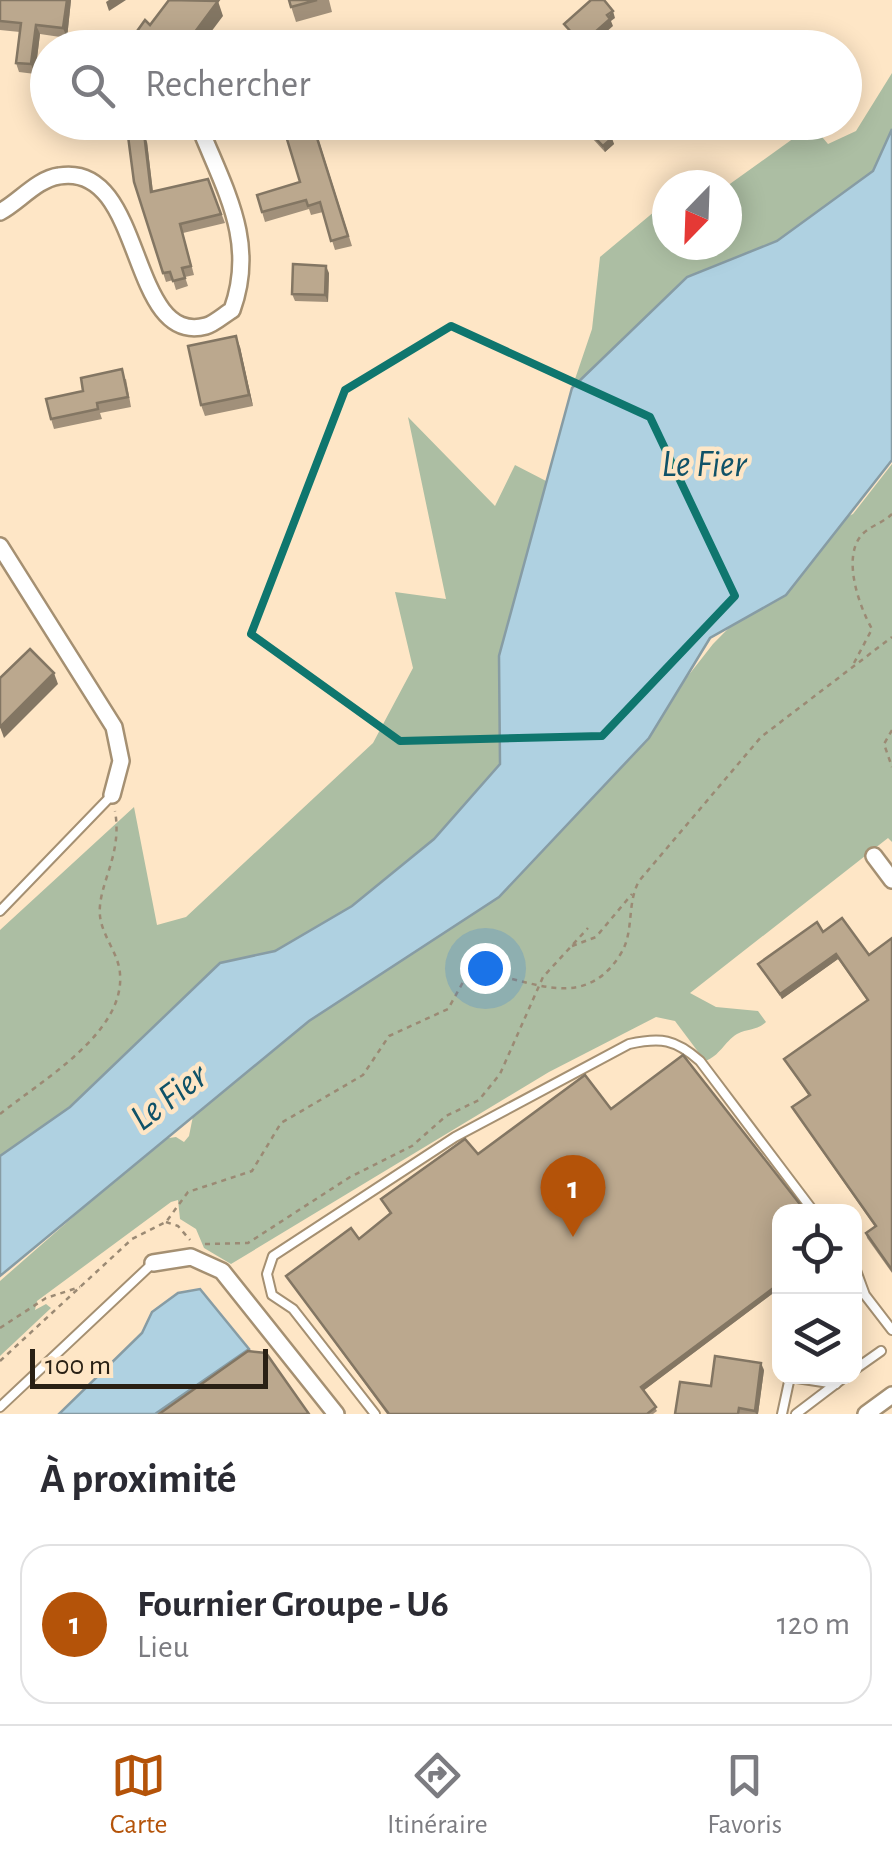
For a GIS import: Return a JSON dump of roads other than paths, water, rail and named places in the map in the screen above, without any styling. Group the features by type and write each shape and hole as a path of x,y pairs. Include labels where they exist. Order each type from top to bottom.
{"street":[{"path":"0,212 55,176 81,175 111,196 154,299 178,324 205,327 232,310 245,256 230,200 205,140"},
{"path":"0,546 114,727 120,761 112,795"},
{"path":"874,856 892,880"},
{"path":"153,1263 195,1258 232,1282 336,1414"},
{"path":"866,1414 891,1398"}],"lane":[{"path":"0,911 112,795"},
{"path":"375,1414 293,1309 272,1295 267,1274 272,1256 455,1137 629,1044 656,1038 679,1042 700,1061 808,1204"},
{"path":"0,1407 153,1263"},
{"path":"862,1287 892,1330"},
{"path":"862,1364 881,1351"},
{"path":"782,1414 788,1384"},
{"path":"796,1414 836,1384"}],"water":[{"name":"Le Fier","path":"892,129 892,460 786,595 710,638 649,738 499,897 309,1021 0,1276 0,1156 70,1107 220,963 275,951 352,906 434,839 500,764 499,656 572,388 687,277 730,260 742,260 742,255 777,241 873,171"},
{"path":"200,1289 249,1349 155,1414 59,1414 142,1333 152,1312 178,1293"}],"place":[{"name":"Fournier Groupe - U6","path":"573,1237"}]}
